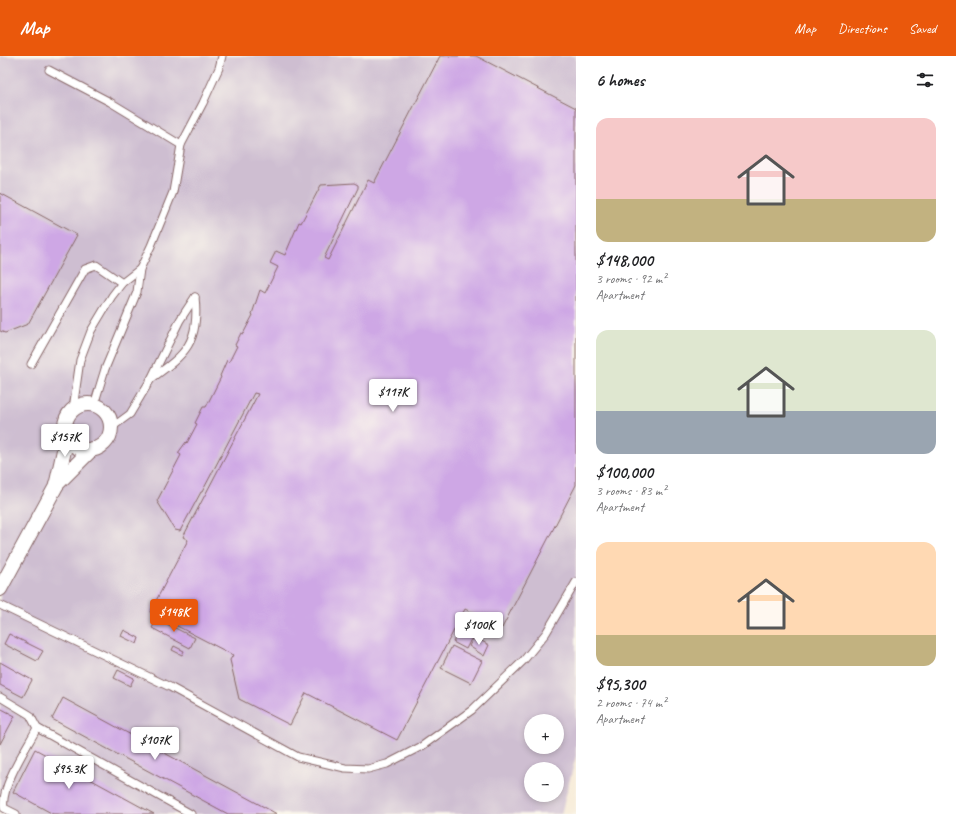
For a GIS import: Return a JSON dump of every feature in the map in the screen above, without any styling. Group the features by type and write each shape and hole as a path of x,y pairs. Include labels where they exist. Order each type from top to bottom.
{"street":[{"path":"0,589 56,486 92,449 105,442 111,428 106,414 94,405 87,404 73,409 65,422 67,437 56,486"},
{"path":"67,437 78,447 85,450 92,449"}],"lane":[{"path":"94,405 105,368 137,292 140,269 151,246 172,192 181,145 203,103 219,68 222,56"},
{"path":"49,70 110,102 181,145"},
{"path":"31,364 85,269 96,265 122,282"},
{"path":"73,409 80,360 91,331 122,282 140,269"},
{"path":"111,428 130,414 151,379 180,320 195,298 197,319 195,330 188,345 176,361 151,379"},
{"path":"0,606 170,687 298,757 345,768 368,769 387,764 422,746 472,710 529,655 546,633 576,582"},
{"path":"0,697 30,715 37,728 191,814"},
{"path":"16,814 4,808 3,795 7,784 37,728"}],"shaded area":[{"path":"0,56 576,56 576,756 561,814 0,814"}],"building":[{"path":"440,56 476,56 576,108 576,485 502,628 465,609 397,740 306,693 290,725 239,699 230,660 233,655 150,612 188,540 183,537 258,394 254,393 180,531 175,530 157,501 181,455 178,453 186,442 187,443 197,424 195,423 203,407 206,407 221,377 220,376 227,360 229,362 237,346 235,345 241,333 243,334 253,315 252,314 260,290 265,293 278,267 270,263 276,251 285,255 299,222 301,223 321,185 354,183 358,185 358,188 324,258 328,260 368,180 374,183"},
{"path":"0,193 77,235 28,324 5,333 0,331"},
{"path":"157,619 195,638 190,648 152,628"},
{"path":"124,630 139,638 137,644 121,636"},
{"path":"460,630 472,637 466,649 453,642"},
{"path":"9,634 43,651 37,661 4,644"},
{"path":"474,637 489,645 484,656 469,646"},
{"path":"174,646 184,651 182,655 172,650"},
{"path":"452,646 482,661 471,683 441,668"},
{"path":"0,662 32,680 23,697 0,685"},
{"path":"118,670 134,678 130,686 114,678"},
{"path":"63,698 277,814 228,814 52,719"},
{"path":"0,708 15,716 0,744"},
{"path":"35,749 154,814 53,814 13,792"}]}
